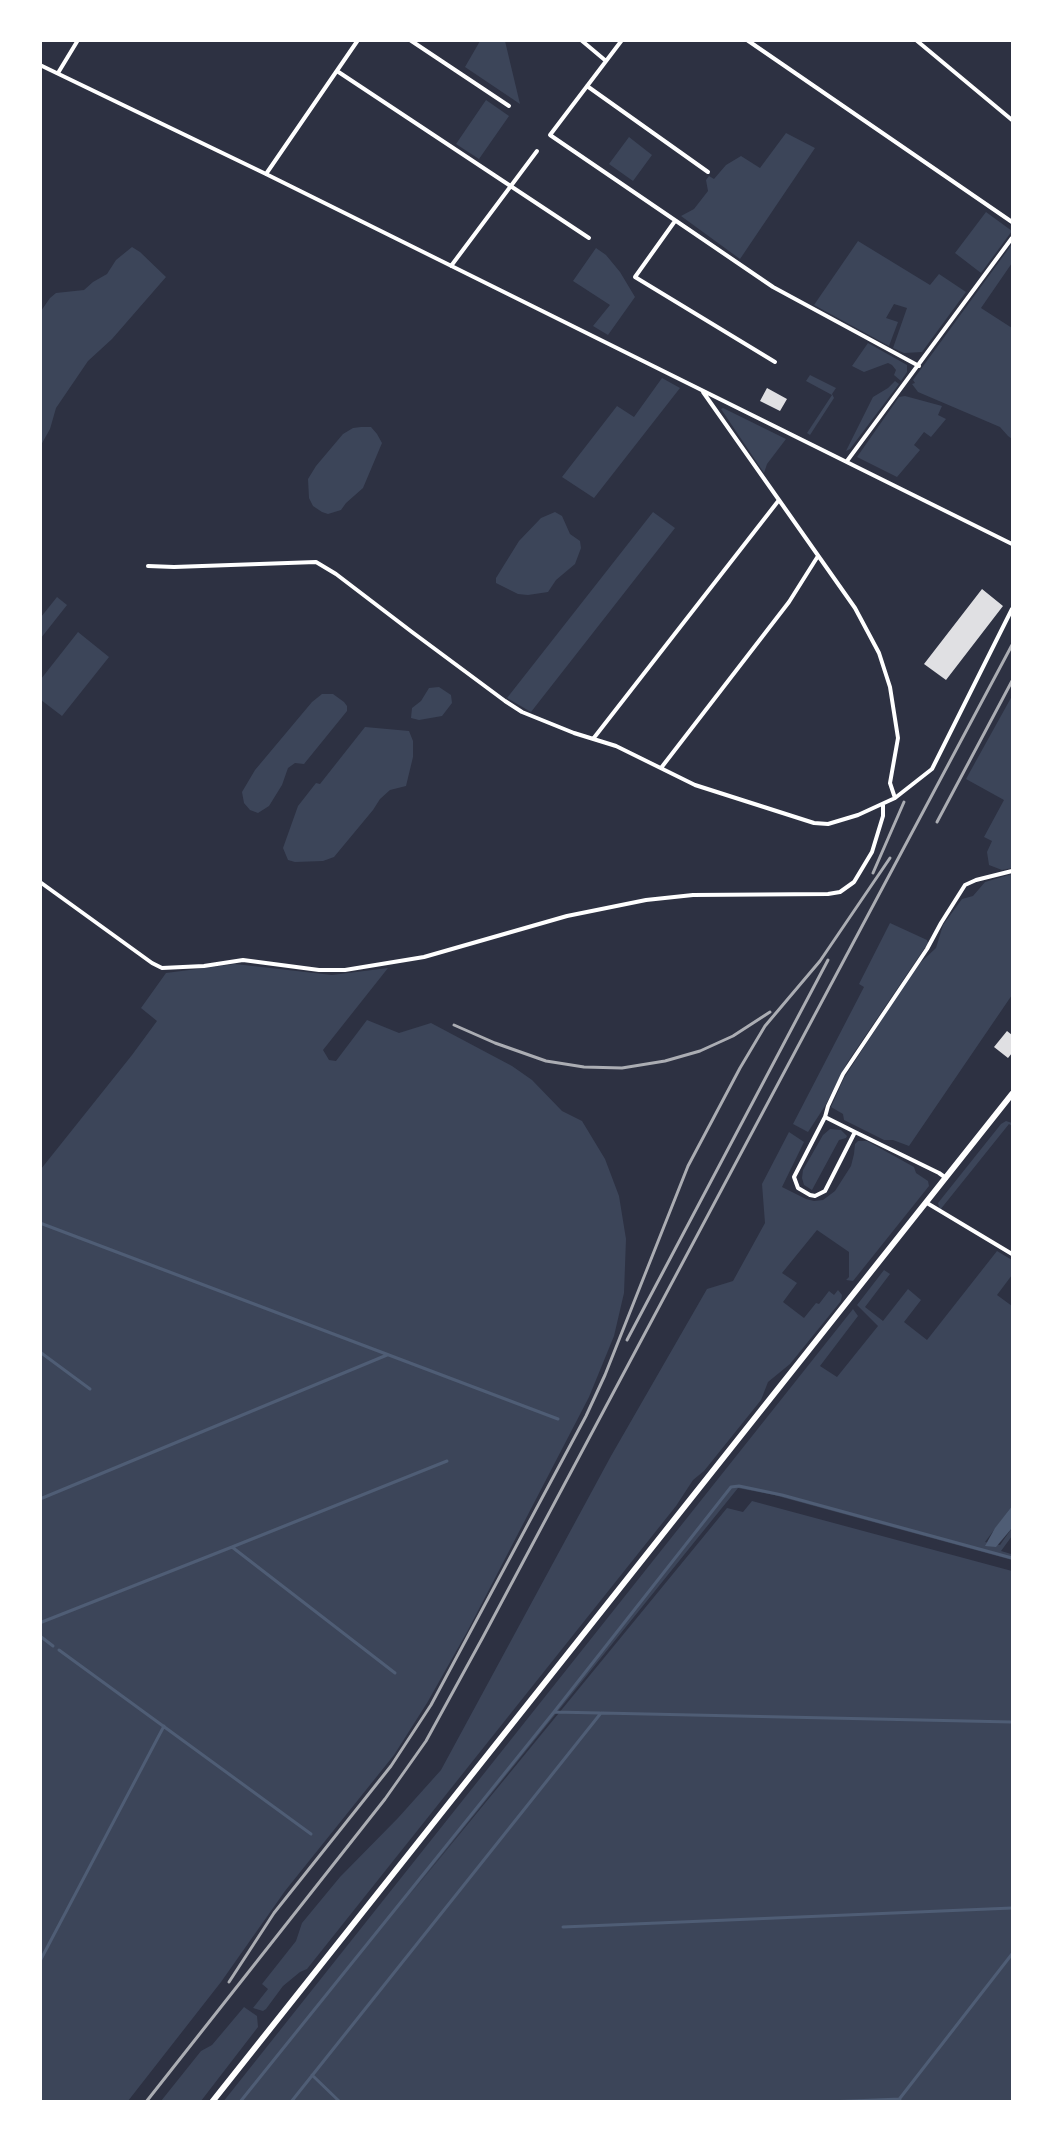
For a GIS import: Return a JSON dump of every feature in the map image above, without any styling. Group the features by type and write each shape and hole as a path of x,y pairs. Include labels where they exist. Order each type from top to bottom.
{"main road":[{"path":"212,2102 1012,1094"}],"street":[{"path":"58,73 78,40"},
{"path":"266,174 358,40"},
{"path":"410,40 509,106"},
{"path":"581,40 606,61"},
{"path":"622,40 550,135 780,292 919,366"},
{"path":"747,40 1012,222"},
{"path":"916,40 1012,120"},
{"path":"40,65 266,174 1012,544"},
{"path":"337,71 589,238"},
{"path":"587,86 708,172"},
{"path":"451,266 510,184 537,151"},
{"path":"675,221 635,277 776,362"},
{"path":"847,461 1012,238"},
{"path":"703,391 864,623 886,672 893,699 898,738 890,783 895,798"},
{"path":"593,739 779,500"},
{"path":"661,768 789,602 818,556"},
{"path":"148,566 316,562 355,587 515,708 564,730 616,746 695,785 821,824 836,823 883,805 923,778 938,760 1012,609"},
{"path":"40,882 162,968 204,966 243,960 319,970 345,970 424,957 567,915 639,901 693,895 840,892 854,882 872,852 884,816 883,805"},
{"path":"855,1132 828,1187 820,1194 810,1195 798,1188 794,1177 825,1117 843,1074 927,949 965,885 1012,871"},
{"path":"825,1117 946,1178"},
{"path":"927,1203 1012,1254"}],"shaded area":[{"path":"480,41 505,41 520,104 465,67"},
{"path":"486,100 509,116 479,159 456,144"},
{"path":"786,133 815,148 740,259 681,216 694,209 708,191 706,180 709,176 714,179 726,165 741,156 760,168"},
{"path":"629,137 652,155 633,181 609,164"},
{"path":"986,212 1012,231 981,273 955,253"},
{"path":"858,241 930,285 939,274 966,292 922,352 904,353 893,348 907,308 894,304 886,318 898,322 889,346 814,305"},
{"path":"1012,244 1012,263 981,308 1012,328 1012,439 1000,427 918,392 912,384 915,383 913,380"},
{"path":"132,247 166,277 112,339 88,361 56,408 50,429 41,445 41,311 56,293 84,290 107,274 116,260"},
{"path":"596,248 606,255 620,272 635,297 608,335 593,326 610,305 573,281"},
{"path":"868,343 907,365 907,372 901,381 894,375 896,370 888,363 864,372 852,366"},
{"path":"810,375 836,388 832,394 834,398 810,435 807,433 832,395 806,381"},
{"path":"662,378 680,388 594,498 562,477 617,406 634,417"},
{"path":"895,381 899,384 850,449 846,451 873,397"},
{"path":"905,396 942,406 938,415 946,419 931,437 924,432 914,445 920,450 897,477 857,457 899,397"},
{"path":"721,409 786,439 767,464 764,473"},
{"path":"371,427 382,443 363,488 341,510 328,514 322,512 313,506 309,498 308,479 343,434 353,428"},
{"path":"555,512 562,516 570,534 580,541 581,548 575,564 556,580 548,592 518,594 496,583 496,578 519,541 541,518"},
{"path":"653,512 675,528 531,712 507,698"},
{"path":"57,597 67,605 41,638 41,617"},
{"path":"78,632 109,657 62,716 41,700 41,679"},
{"path":"439,687 451,695 452,703 442,716 419,720 411,718 412,708 421,701 429,688"},
{"path":"322,694 333,694 344,702 347,711 304,764 295,763 288,768 282,785 269,806 258,813 250,810 244,803 242,792 255,770 312,702"},
{"path":"1012,696 1012,868 1002,870 989,865 987,852 992,841 984,837 1004,800 966,779"},
{"path":"365,727 409,731 413,741 413,757 406,786 390,790 380,799 334,857 323,861 288,860 283,848 298,806 316,783 320,784"},
{"path":"1012,874 1012,995 909,1146 893,1140 884,1140 844,1120 843,1114 831,1107 844,1078 906,982 921,962 936,948 943,925 962,899 973,896 985,882"},
{"path":"890,923 927,940 928,943 847,1063 825,1106 808,1132 793,1124 864,987 859,984"},
{"path":"235,964 332,975 388,968 323,1050 329,1060 336,1061 367,1020 399,1033 431,1023 512,1066 532,1080 562,1111 582,1121 605,1159 619,1196 626,1239 624,1293 614,1336 589,1397 467,1632 427,1703 394,1755 285,1891 221,1982 128,2101 41,2101 41,1169 157,1021 141,1008 166,973"},
{"path":"1006,1121 1012,1123 1012,1126 1009,1124 940,1210 938,1203 1001,1124"},
{"path":"830,1129 841,1130 847,1136 839,1140 812,1190 804,1185 803,1170 823,1135"},
{"path":"789,1132 804,1142 782,1187 806,1199 823,1200 835,1191 851,1166 855,1144 858,1141 867,1141 914,1167 916,1173 928,1181 929,1186 853,1281 846,1280 849,1277 849,1252 817,1230 782,1273 797,1283 783,1302 804,1318 829,1291 834,1295 838,1290 842,1295 841,1301 790,1364 768,1382 761,1400 704,1471 693,1480 676,1506 307,1969 283,1986 266,2009 263,2011 253,2008 268,1989 262,1984 296,1941 302,1923 340,1877 441,1770 611,1456 707,1289 733,1281 765,1223 762,1184"},
{"path":"997,1251 1012,1260 1012,1275 997,1295 1012,1306 1012,1506 985,1542 1000,1545 1012,1528 1012,1536 1001,1551 1012,1553 1012,1560 774,1495 738,1488 408,1897 727,1508 743,1512 752,1501 1012,1571 1012,2101 223,2102 853,1309 858,1316 820,1366 837,1377 878,1326 857,1305 884,1270 890,1274 865,1307 883,1321 908,1289 921,1300 904,1322 927,1340"},
{"path":"1012,1506 1012,1528 996,1547 985,1546 995,1528"},
{"path":"244,2007 257,2016 258,2027 201,2101 161,2101 201,2051 212,2045"}],"building":[{"path":"767,388 787,399 780,411 760,401"},
{"path":"982,589 1003,606 946,680 924,664"},
{"path":"1007,1031 1012,1035 1012,1053 1008,1058 994,1047"}],"waterway":[{"path":"40,1223 558,1419"},
{"path":"40,1352 90,1389"},
{"path":"40,1499 387,1355"},
{"path":"232,1547 447,1461"},
{"path":"600,1713 554,1712 731,1487 739,1486 782,1495 1012,1558"},
{"path":"42,1622 232,1547 395,1673"},
{"path":"40,1636 53,1646"},
{"path":"59,1650 311,1834"},
{"path":"240,2102 554,1712"},
{"path":"291,2102 601,1713 1012,1722"},
{"path":"40,1961 164,1726"},
{"path":"563,1927 1012,1908"},
{"path":"897,2102 1012,1954"},
{"path":"312,2075 340,2102"},
{"path":"827,2102 900,2099"}],"railway":[{"path":"146,2102 385,1799 426,1741 1012,645"},
{"path":"937,822 1012,681"},
{"path":"873,873 904,802"},
{"path":"229,1982 274,1913 391,1766 431,1705 586,1416 605,1375 688,1166 740,1068 765,1026 820,961 890,858"},
{"path":"627,1340 828,960"},
{"path":"454,1025 495,1043 546,1061 584,1067 622,1068 665,1061 700,1051 733,1036 770,1012"}]}
